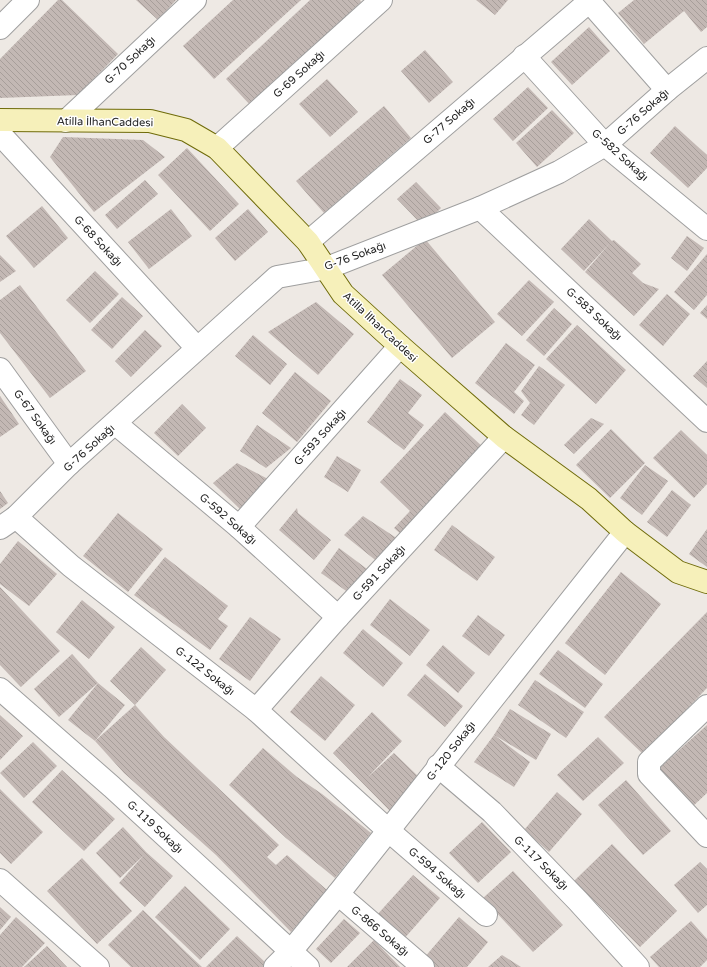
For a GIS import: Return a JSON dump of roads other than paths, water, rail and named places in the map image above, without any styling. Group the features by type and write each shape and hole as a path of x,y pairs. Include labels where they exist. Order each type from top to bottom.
{"main road":[{"name":"Atilla İlhanCaddesi","path":"0,120 150,121 186,130 217,148 308,242 327,268 343,294 400,346 504,437 588,499 625,532 678,572 707,582"}],"street":[{"path":"0,28 28,0"},
{"name":"G-70 Sokağı","path":"66,121 194,0"},
{"name":"G-69 Sokağı","path":"217,148 381,0"},
{"path":"589,0 666,90"},
{"name":"G-77 Sokağı","path":"308,242 589,0"},
{"name":"G-582 Sokağı","path":"524,56 605,145 707,229"},
{"name":"G-76 Sokağı","path":"8,522 69,464 116,424 276,277 327,268 480,208 559,172 605,145 666,90 707,58"},
{"name":"G-68 Sokağı","path":"0,134 197,348"},
{"name":"G-583 Sokağı","path":"480,208 707,421"},
{"name":"G-593 Sokağı","path":"239,527 400,346"},
{"name":"G-67 Sokağı","path":"0,369 69,464"},
{"name":"G-592 Sokağı","path":"116,424 239,527 338,617"},
{"name":"G-591 Sokağı","path":"256,710 338,617 504,437"},
{"name":"G-122 Sokağı","path":"8,522 71,566 256,710 389,831"},
{"name":"G-120 Sokağı","path":"275,967 292,951 389,831 438,766 625,532"},
{"name":"G-119 Sokağı","path":"0,689 112,787 308,967"},
{"path":"707,706 649,762 649,774 707,836"},
{"name":"G-117 Sokağı","path":"438,766 492,812 578,901 638,967"},
{"name":"G-594 Sokağı","path":"389,831 486,915"},
{"path":"0,880 98,967"},
{"name":"G-866 Sokağı","path":"338,894 423,967"}]}
